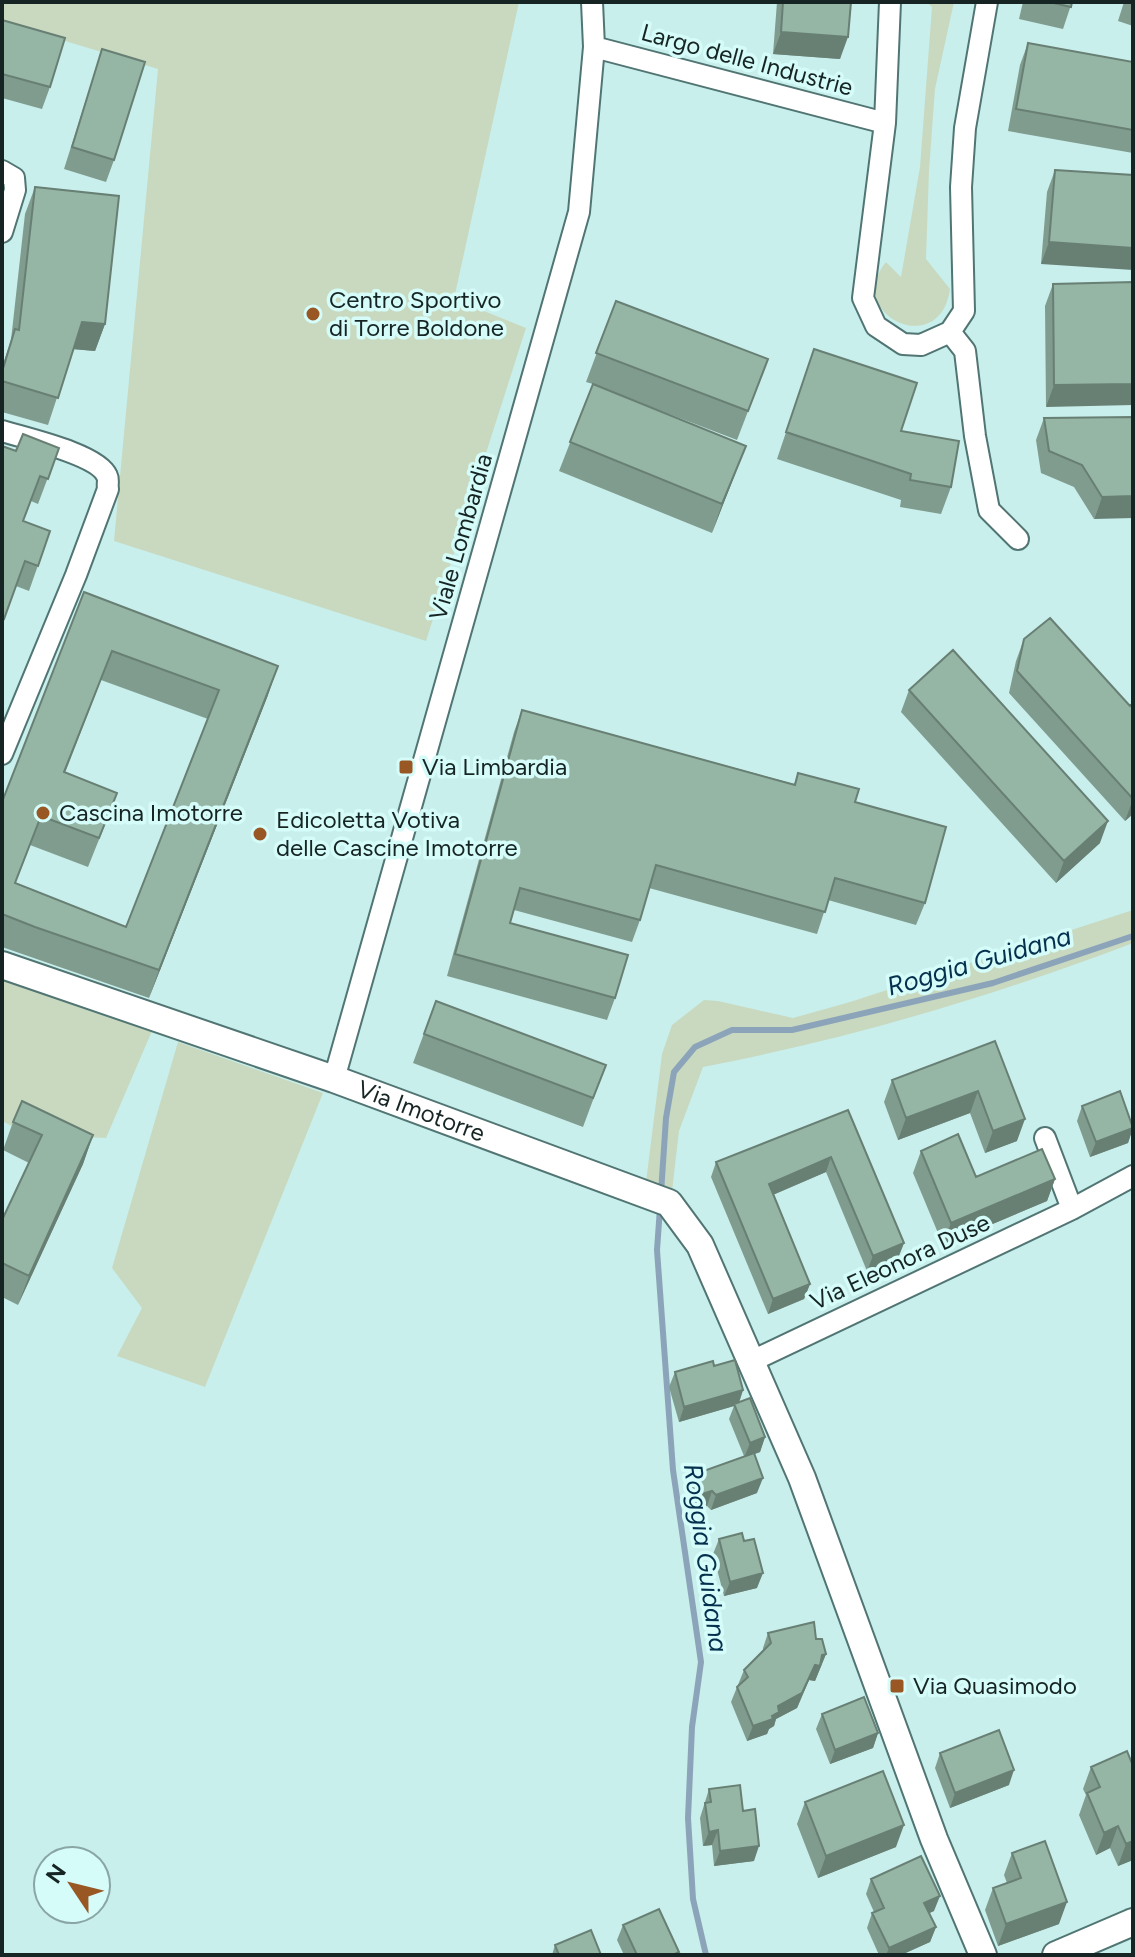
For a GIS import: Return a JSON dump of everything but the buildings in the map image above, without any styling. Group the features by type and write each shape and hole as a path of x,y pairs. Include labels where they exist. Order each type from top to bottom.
{"street":[{"name":"Viale Lombardia","path":"334,1079 579,212 594,47 592,2"},
{"name":"Largo delle Industrie","path":"890,2 885,123 863,298 876,326 903,344 921,345 950,332"},
{"path":"987,2 965,128 961,187 964,311 950,332 965,351 975,436 989,510 1018,539"},
{"name":"Largo delle Industrie","path":"594,47 885,123"},
{"path":"2,232 15,190 14,178 3,171"},
{"path":"2,431 98,465 107,476 108,489 2,754"},
{"name":"Via Imotorre","path":"2,965 334,1079 669,1203 700,1245 750,1362"},
{"path":"1045,1138 1072,1209"},
{"name":"Via Eleonora Duse","path":"750,1362 1072,1209 1133,1176"},
{"path":"750,1362 802,1478 934,1839 983,1955"},
{"path":"1056,1955 1133,1922"}],"green space":[{"name":"Centro Sportivo di Torre Boldone","path":"2,2 519,2 454,299 526,328 426,641 114,541 158,69 2,22"},
{"path":"927,2 954,2 935,89 926,259 950,289 943,311 930,322 914,326 898,322 885,312 876,298 876,281 886,262 901,277 920,167 932,7"},
{"path":"1133,910 1133,943 1081,962 867,1029 703,1067 679,1131 672,1191 646,1182 662,1054 672,1025 704,1000 793,1018"},
{"path":"2,978 152,1031 106,1138 85,1137 84,1162 2,1121"},
{"path":"178,1042 323,1093 205,1387 117,1356 142,1308 112,1268"}],"waterway":[{"name":"Roggia Guidana","path":"661,1193 666,1118 674,1072 695,1047 732,1030 792,1030 993,983 1133,936"},
{"name":"Roggia Guidana","path":"660,1208 657,1250 673,1470 701,1662 692,1727 688,1818 693,1899 706,1955"}],"place":[{"name":"Centro Sportivo di Torre Boldone","path":"313,314"},
{"name":"Via Limbardia","path":"406,767"},
{"name":"Cascina Imotorre","path":"43,813"},
{"name":"Edicoletta Votiva delle Cascine Imotorre","path":"260,834"},
{"name":"Via Quasimodo","path":"897,1686"}]}
